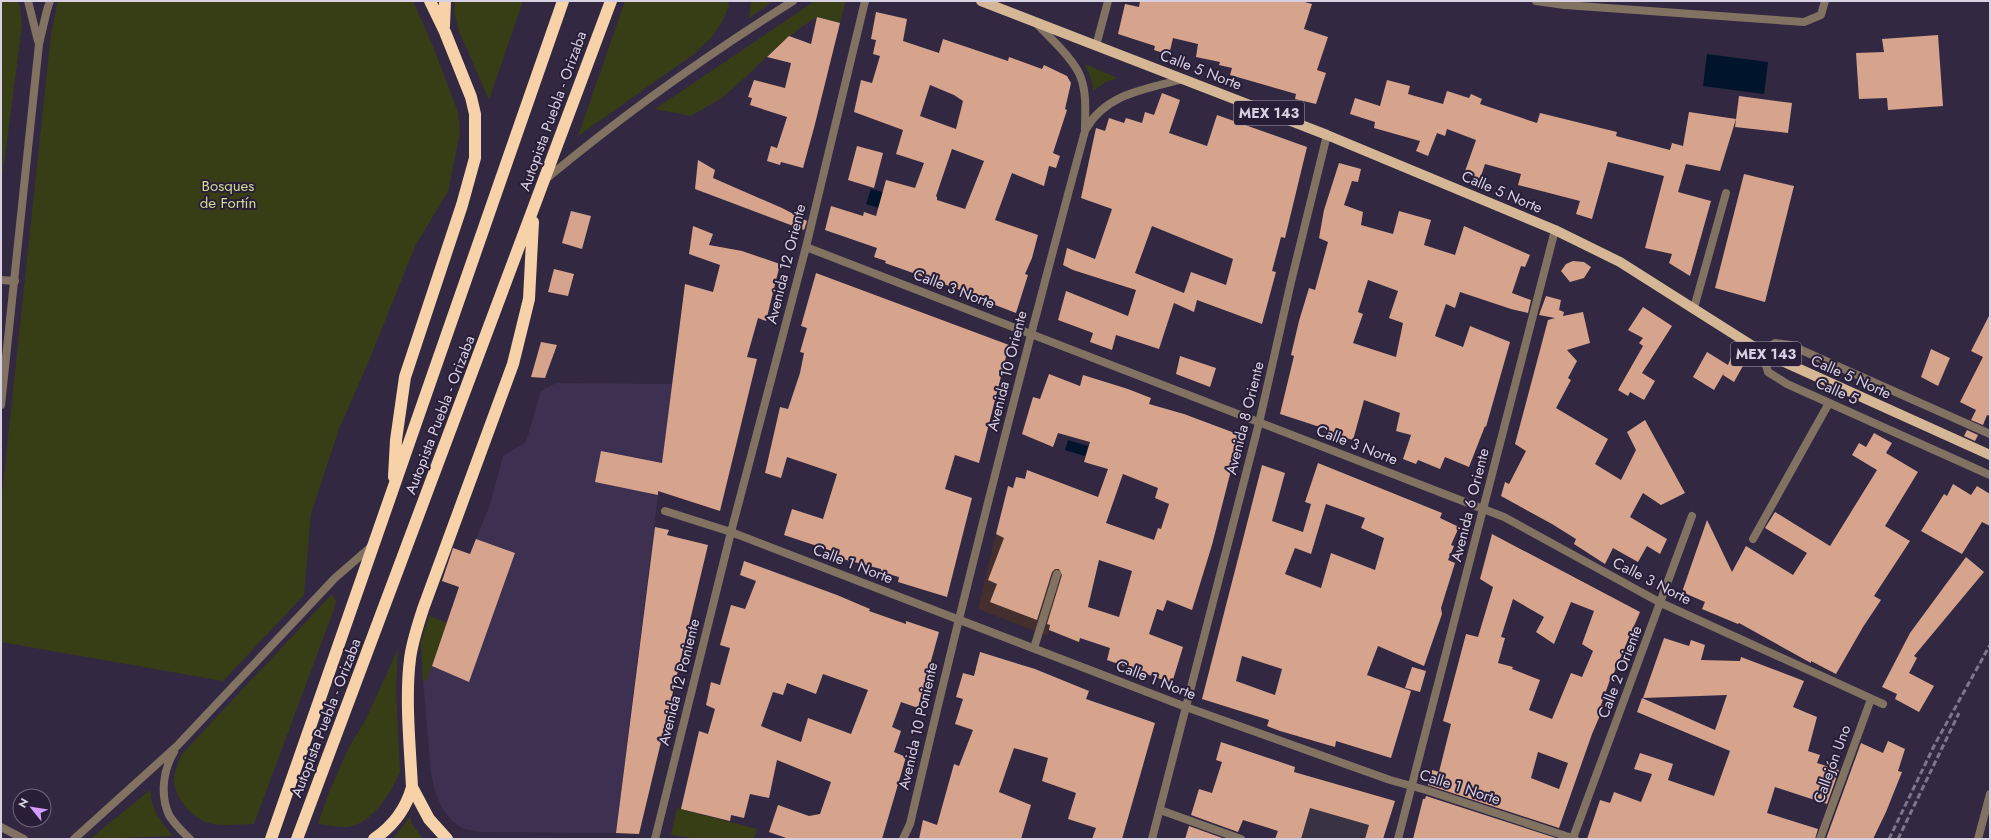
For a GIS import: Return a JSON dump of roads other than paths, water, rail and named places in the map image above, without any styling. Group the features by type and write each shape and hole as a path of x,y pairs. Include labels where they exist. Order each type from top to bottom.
{"highway":[{"path":"393,492 396,440 405,377 462,205 475,158 476,120 471,97 445,32 430,1"},
{"path":"445,1 445,32"},
{"name":"Autopista Puebla - Orizaba","path":"271,839 563,1"},
{"name":"Autopista Puebla - Orizaba","path":"297,839 534,210 611,1"},
{"path":"374,839 399,816 408,802 412,787 409,692 410,659 414,638 423,609 513,364 529,299 534,210"},
{"path":"412,787 425,813 447,839"}],"main road":[{"name":"Calle 5 Norte","path":"981,1 1327,135 1555,230 1620,262 1762,352 1990,455"}],"street":[{"path":"28,1 39,44"},
{"path":"1,406 39,44 50,1"},
{"path":"545,179 612,125 721,48 793,1"},
{"name":"Avenida 12 Oriente","path":"731,532 806,247 865,1"},
{"path":"1096,46 1108,1"},
{"path":"1536,1 1565,5 1804,22 1821,15 1825,1"},
{"path":"1036,23 1076,68 1082,79 1086,105 1085,131"},
{"path":"1085,131 1097,112 1118,98 1134,92 1183,79"},
{"name":"Avenida 10 Oriente","path":"958,619 1030,334 1085,131"},
{"name":"Avenida 8 Oriente","path":"1152,839 1259,423 1291,282 1327,135"},
{"path":"1694,308 1726,193"},
{"name":"Avenida 6 Oriente","path":"1398,839 1555,230"},
{"name":"Calle 3 Norte","path":"806,247 1259,423 1484,508 1504,517 1661,603 1883,704"},
{"path":"1,280 15,281"},
{"name":"Calle 5","path":"1990,434 1790,345 1775,343 1762,352 1768,372 1787,384 1990,475"},
{"path":"1753,539 1829,403"},
{"name":"Calle 1 Norte","path":"665,511 731,532 1186,707 1390,780 1574,839"},
{"name":"Calle 2 Oriente","path":"1574,839 1692,516"},
{"name":"Avenida 12 Poniente","path":"655,839 731,532"},
{"path":"74,839 177,746 335,578 375,543"},
{"path":"1034,648 1058,574"},
{"name":"Avenida 10 Poniente","path":"904,839 910,824 958,619"},
{"name":"Callejón Uno","path":"1820,839 1871,699"},
{"path":"177,746 167,765 164,776 165,804 170,816 190,839"},
{"path":"1978,839 1990,794"},
{"path":"1160,810 1241,839"},
{"path":"1,827 24,839"}],"water":[{"path":"1707,54 1768,62 1764,94 1703,86"},
{"path":"871,189 890,194 885,210 866,204"},
{"path":"1068,440 1088,446 1085,456 1065,450"}],"railway":[{"path":"1889,839 1935,744 1990,645"},
{"path":"1898,839 1959,713"}],"park label":[{"name":"Bosques de Fortín","path":"228,194"}]}
